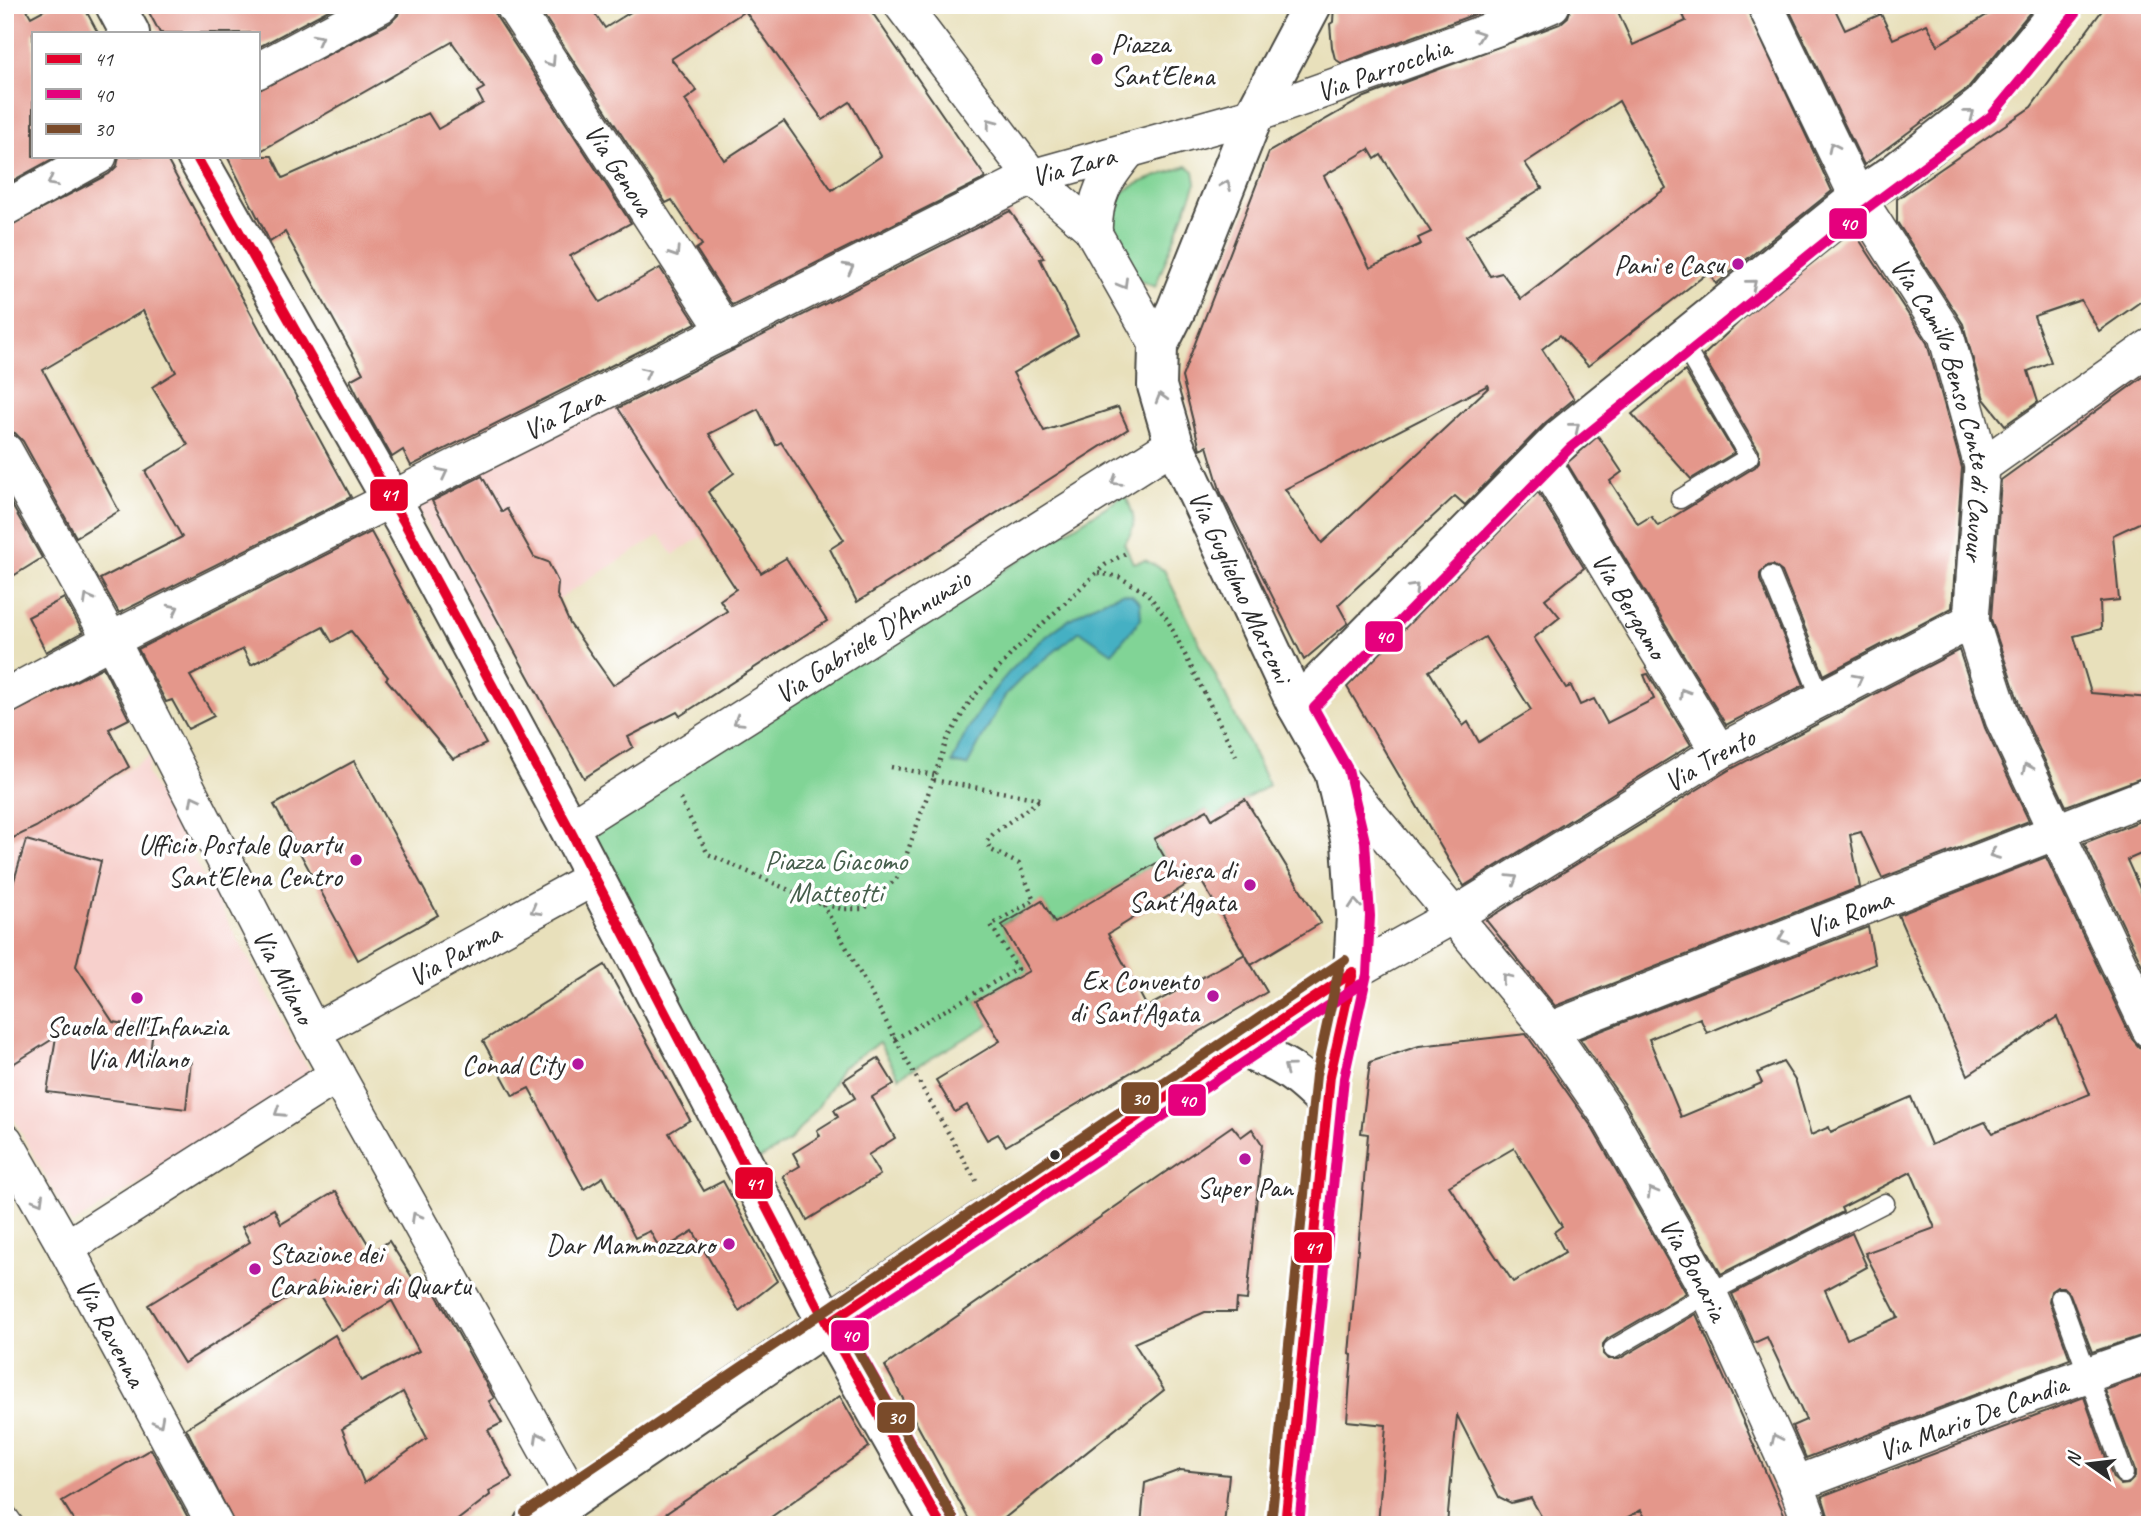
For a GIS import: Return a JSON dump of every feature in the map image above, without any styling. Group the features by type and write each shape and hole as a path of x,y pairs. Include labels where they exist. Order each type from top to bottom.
{"street":[{"path":"116,5 130,32"},
{"path":"259,70 381,5"},
{"name":"Via Genova","path":"513,5 726,332"},
{"path":"902,5 1032,177 1094,233 1158,346"},
{"name":"Via Guglielmo Marconi","path":"1285,1525 1328,1104 1353,972 1356,915 1351,843 1334,772 1297,706 1174,444 1157,386 1158,346 1176,310 1254,115 1312,5"},
{"name":"Via Parrocchia","path":"1254,115 1500,27 1552,5"},
{"name":"Via Camillo Benso Conte di Cavour","path":"1765,5 1858,198 1946,335 1982,466 1971,621 2003,719 2150,1030"},
{"path":"1297,706 1561,438 1858,198 1895,173 1982,105 2064,5"},
{"name":"Via Zara","path":"5,697 111,640 1032,177 1254,115"},
{"name":"Via Zara","path":"1094,233 1094,209 1100,188 1129,150"},
{"path":"5,208 95,158"},
{"path":"197,158 391,499 569,828 827,1324 941,1525"},
{"path":"1982,466 2150,347"},
{"name":"Via Gabriele D'Annunzio","path":"569,828 1174,444"},
{"name":"Via Milano","path":"5,450 111,640 313,1032 572,1496"},
{"name":"Via Bergamo","path":"1541,458 1719,752"},
{"name":"Via Trento","path":"1353,972 1455,915 1719,752 1971,621"},
{"name":"Via Bonaria","path":"1334,772 1549,1030 1608,1115 1709,1293 1796,1484 1811,1525"},
{"name":"Via Roma","path":"1549,1030 2057,829 2150,795"},
{"name":"Via Parma","path":"313,1032 594,877"},
{"path":"533,1525 827,1324 1353,972"},
{"path":"1239,1048 1278,1061 1305,1080 1328,1104"},
{"path":"66,1248 337,1075"},
{"name":"Via Ravenna","path":"5,1141 66,1248 215,1525"},
{"name":"Via Mario De Candia","path":"1796,1484 2150,1353"}],"lane":[{"path":"1680,499 1749,457 1681,341"},
{"path":"1771,576 1821,698"},
{"path":"1613,1349 1709,1293 1885,1203"},
{"path":"2060,1298 2090,1373 2124,1474"},
{"path":"5,1511 15,1525"}],"path":[{"path":"665,768 708,854 823,904 842,909 864,909 899,876 947,740 970,701 1014,651 1097,573 1128,552"},
{"path":"1097,573 1119,577 1147,593 1167,619 1238,760"},
{"path":"891,767 1041,799 995,832 987,841 991,850 1019,864 1034,900 992,925 1017,969 895,1039"},
{"path":"823,904 895,1039 994,1212"}],"shaded area":[{"path":"614,402 702,536 673,555 660,535 554,602 485,630 414,503"},
{"name":"Scuola dell'Infanzia Via Milano","path":"152,755 147,773 313,1076 72,1225 5,1103 5,844"}],"green space":[{"path":"1187,166 1194,171 1196,183 1155,287 1138,280 1110,227 1110,209 1116,199 1137,184"},
{"name":"Piazza Giacomo Matteotti","path":"1125,495 1134,519 1132,531 1124,543 1133,563 1145,560 1164,570 1269,785 1212,819 1206,810 1154,839 1165,858 1055,923 1042,902 1002,924 1029,971 976,1001 990,1024 899,1077 879,1043 842,1067 818,1107 789,1142 751,1164 579,833"}],"water":[{"path":"1122,593 1132,595 1140,603 1141,619 1112,653 1080,631 1006,694 967,766 952,763 980,709 1020,660 1068,620"}],"building":[{"path":"5,5 24,5 31,17 53,5 83,5 97,32 32,32 32,158 54,158 5,185"},
{"path":"145,5 338,5 259,47 259,32 159,32"},
{"path":"401,5 493,5 496,16 631,223 570,256 600,302 660,268 696,323 411,466 403,450 392,457 350,380 363,373 285,232 270,242 228,158 272,156 283,178 428,113 438,129 483,103 477,92 484,88 452,42 259,152 259,90 390,23 398,15"},
{"path":"537,5 589,5 605,28 642,5 867,5 986,178 732,305 696,249 702,245 672,200 666,203","holes":["745,11 823,120 850,102 881,156 832,190 784,121 724,160 685,100 697,91 671,59"]},
{"path":"1334,5 1500,5 1341,63 1335,59 1332,47 1330,24 1333,22"},
{"path":"1572,5 1615,5 1633,45 1686,21 1683,15 1705,5 1745,5 1832,191 1716,284 1709,272 1588,366 1560,335 1542,349 1574,399 1545,423 1465,505 1455,496 1338,605 1348,623 1304,660 1221,493 1207,446 1200,449 1182,377 1269,152 1365,97 1560,24 1568,17","holes":["1619,101 1666,188 1521,299 1502,273 1490,276 1466,236 1542,188 1525,163","1369,149 1375,159 1381,155 1431,232 1418,238 1421,244 1370,268 1324,176","1488,385 1489,387 1322,543 1285,489"]},
{"path":"1787,5 1833,5 1845,30 1881,14 1893,39 1927,24 1938,45 2003,5 2036,5 1967,89 1864,165"},
{"path":"2106,5 2150,5 2150,295 2099,331 2081,300 2034,316 2051,362 2028,371 2038,402 2005,425 1984,399 1963,324 1897,222 1897,199 2031,107"},
{"path":"119,158 166,158 351,497 119,613 100,579 182,537 145,471 188,445 152,387 176,372 143,311 43,370 119,511 76,537 23,441 15,433 5,431 5,228 109,174 117,166"},
{"path":"1010,211 1044,258 1040,259 1078,335 1013,373 1044,431 1118,407 1128,429 857,602 830,549 844,540 781,442 776,445 758,409 709,434 734,473 708,492 761,573 786,558 827,621 680,716 677,712 628,737 633,747 584,778 432,501 482,476 502,512 507,509 534,557 548,562 558,582 557,595 570,624 613,685 727,611 720,600 736,589 618,408"},
{"path":"1853,230 1927,343 1962,468 1952,608 1824,675 1782,572 1773,565 1766,566 1760,574 1760,580 1804,685 1726,725 1567,463 1598,436 1622,472 1610,481 1638,524 1651,516 1658,526 1755,467 1759,462 1759,451 1703,356 1739,322"},
{"path":"1685,371 1734,453 1691,479 1632,414"},
{"path":"2150,372 2150,518 2113,535 2119,600 2100,602 2101,629 2074,636 2091,693 2150,698 2150,775 2066,806 2022,712 1991,619 2001,480"},
{"path":"1538,492 1584,568 1545,599 1560,617 1534,638 1566,688 1571,686 1580,705 1594,699 1607,723 1654,699 1644,675 1648,674 1691,745 1464,886 1347,687","holes":["1485,637 1531,710 1479,742 1468,722 1463,726 1429,671"]},
{"path":"5,493 42,558 5,581"},
{"path":"371,532 486,744 453,759 386,679 388,677 351,631 332,642 323,627 251,665 243,649 190,676 214,716 188,729 172,700 166,702 138,649"},
{"path":"64,598 83,632 46,652 28,617"},
{"path":"1959,650 1985,728 2029,821 1882,878 1861,832 1850,835 1860,887 1555,1006 1486,920 1729,770"},
{"path":"103,667 129,719 109,729 129,767 36,827 5,842 5,717"},
{"name":"Ufficio Postale Quartu Sant'Elena Centro","path":"354,761 438,915 358,960 274,805"},
{"path":"1245,799 1321,923 1251,965 1267,992 1006,1146 998,1134 987,1140 967,1105 955,1112 936,1080 1000,1041 976,1001 1029,971 1002,925 1042,901 1055,923 1165,858 1154,839 1207,810 1212,819","holes":["1199,877 1245,954 1147,1007 1108,934"]},
{"path":"2150,817 2150,850 2127,860 2150,911 2150,982 2084,843"},
{"path":"26,840 101,861 76,966 113,1022 153,1029 150,1054 191,1059 186,1109 47,1092 56,1037 5,1069 5,911"},
{"path":"2046,857 2132,1039 2139,1047 2150,1050 2150,1333 2092,1352 2070,1294 2063,1287 2057,1287 2051,1291 2049,1301 2070,1359 1806,1458 1792,1426 1806,1420 1767,1337 1754,1343 1732,1294 1852,1233 1867,1267 1825,1290 1847,1339 1898,1317 1865,1253 1935,1228 1911,1172 1841,1208 1843,1212 1721,1274 1626,1105 1580,1039 1868,927 1875,964 1707,1033 1700,1018 1649,1039 1681,1117 1762,1083 1757,1073 1783,1062 1796,1082 1811,1135 1829,1127 1831,1132 1911,1097 1931,1145 1985,1122 1993,1133 2090,1094 2057,1017 1968,1075 1898,915"},
{"name":"Conad City","path":"605,965 690,1120 669,1133 704,1191 723,1181 777,1281 739,1311 693,1231 661,1251 650,1231 635,1238 603,1177 584,1189 529,1088 513,1096 483,1041"},
{"path":"1526,1034 1591,1126 1686,1293 1607,1339 1603,1344 1603,1354 1608,1359 1619,1359 1696,1314 1789,1525 1649,1525 1641,1510 1613,1525 1546,1525 1531,1498 1511,1503 1499,1497 1457,1415 1447,1525 1378,1525 1386,1425 1347,1421 1352,1355 1349,1354 1368,1134 1361,1133 1370,1062 1419,1046","holes":["1514,1148 1562,1226 1554,1232 1565,1252 1513,1282 1449,1186"]},
{"path":"878,1058 894,1084 872,1097 895,1138 868,1155 880,1175 807,1220 783,1176 800,1166 793,1153 820,1136 817,1130 838,1117 834,1110 855,1098 844,1080"},
{"path":"1232,1126 1241,1137 1252,1129 1262,1144 1247,1300 1237,1299 1236,1312 1205,1312 1134,1343 1164,1390 996,1525 972,1525 885,1366"},
{"path":"336,1191 373,1252 389,1241 417,1285 428,1280 494,1398 489,1401 502,1423 488,1430 512,1478 489,1491 490,1495 451,1525 235,1525 186,1428 335,1335 361,1381 419,1351 392,1301 342,1331 312,1283 184,1363 148,1305 250,1242 242,1227 274,1209 281,1224","holes":["403,1392 427,1438 364,1483 342,1429"]},
{"path":"2150,1374 2150,1525 1831,1525 1822,1496 2084,1397 2113,1478 2121,1485 2128,1484 2135,1477 2135,1470 2105,1390"},
{"path":"840,1396 869,1447 760,1525 649,1525"},
{"path":"151,1449 192,1525 77,1525 62,1501"},
{"path":"1180,1470 1229,1475 1224,1525 1141,1525 1145,1483"}],"transit line":[{"name":"40","path":"1299,1525 1344,1078 1367,974 1370,916 1365,841 1348,769 1314,708 1570,448 1866,209 1991,116 2075,14"},
{"name":"41","path":"197,158 403,520 569,828 827,1324 941,1525"},
{"name":"30","path":"525,1513 1345,960"},
{"name":"30","path":"1271,1524 1316,1075 1339,969"},
{"name":"41","path":"827,1324 1353,972"},
{"name":"41","path":"1285,1525 1330,1076 1353,972"},
{"name":"40","path":"953,1518 846,1328 1361,984"},
{"name":"30","path":"839,1317 953,1518"}],"place":[{"name":"Piazza Sant'Elena","path":"1097,59"},
{"name":"Pani e Casu","path":"1738,264"},
{"name":"Ufficio Postale Quartu Sant'Elena Centro","path":"356,860"},
{"name":"Chiesa di Sant'Agata","path":"1250,885"},
{"name":"Ex Convento di Sant'Agata","path":"1213,996"},
{"name":"Scuola dell'Infanzia Via Milano","path":"137,998"},
{"name":"Conad City","path":"578,1064"},
{"name":"Super Pan","path":"1245,1159"},
{"name":"Dar Mammozzaro","path":"729,1244"},
{"name":"Stazione dei Carabinieri di Quartu","path":"255,1269"}]}
